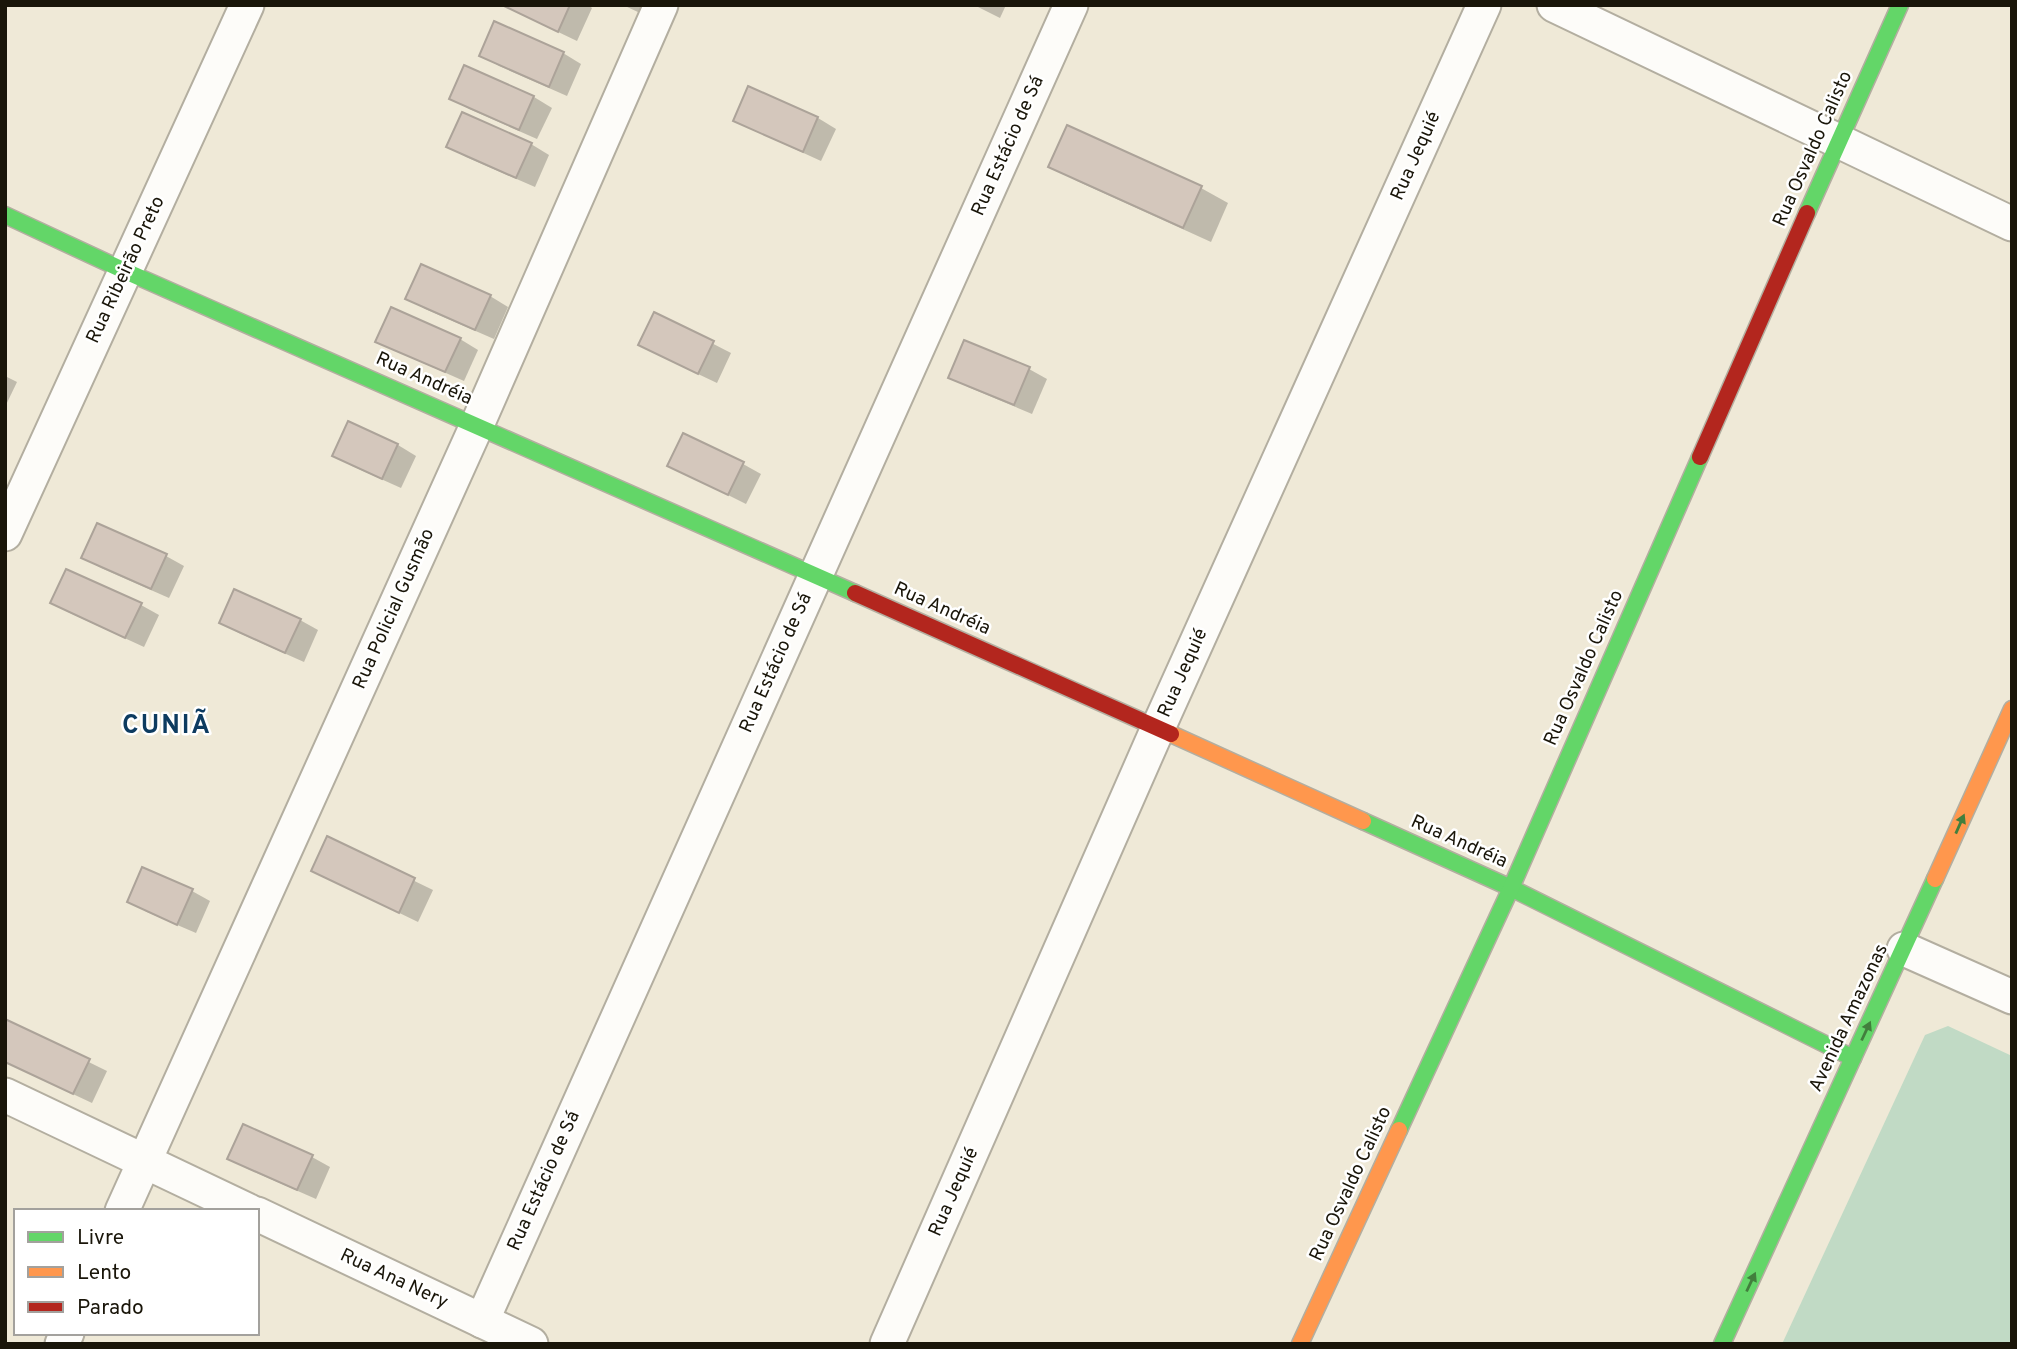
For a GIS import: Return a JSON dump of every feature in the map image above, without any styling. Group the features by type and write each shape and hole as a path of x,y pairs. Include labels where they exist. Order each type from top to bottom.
{"street":[{"name":"Rua Ribeirão Preto","path":"5,534 247,5"},
{"name":"Rua Policial Gusmão","path":"123,1209 477,425 661,5"},
{"name":"Rua Estácio de Sá","path":"482,1321 1071,5"},
{"name":"Rua Jequié","path":"887,1344 1158,728 1484,5"},
{"path":"1554,5 2012,224"},
{"name":"Rua Osvaldo Calisto","path":"1300,1344 1511,888 1900,5"},
{"name":"Rua Andréia","path":"5,215 125,271 1158,728 1511,888 1853,1058"},
{"name":"Avenida Amazonas","path":"1722,1344 1905,949 2012,709"},
{"path":"1905,949 2012,997"},
{"path":"5,1095 245,1209"},
{"name":"Rua Ana Nery","path":"259,1215 531,1344"}],"green space":[{"path":"1948,1026 2012,1056 2012,1344 1782,1344 1925,1035"}],"building":[{"path":"502,5 570,5 558,32"},
{"path":"494,21 564,52 549,87 479,56"},
{"path":"464,65 534,96 519,130 449,99"},
{"path":"748,86 818,117 803,152 733,121"},
{"path":"462,112 532,143 516,178 446,147"},
{"path":"1067,125 1202,186 1183,228 1048,167"},
{"path":"421,264 491,295 475,330 405,299"},
{"path":"391,307 461,338 445,372 375,342"},
{"path":"654,312 714,341 698,374 638,345"},
{"path":"964,340 1030,367 1014,405 948,378"},
{"path":"348,421 398,444 382,479 332,456"},
{"path":"683,433 744,462 728,495 667,466"},
{"path":"97,523 167,554 151,589 81,558"},
{"path":"66,569 142,603 125,638 50,603"},
{"path":"234,589 301,619 285,653 219,623"},
{"path":"327,836 415,878 399,913 311,871"},
{"path":"142,867 193,889 177,925 127,902"},
{"path":"5,1019 90,1059 73,1094 5,1062"},
{"path":"243,1124 313,1155 297,1190 227,1159"}],"traffic: fast":[{"path":"1807,213 1900,5"},
{"path":"5,215 125,271 855,593"},
{"path":"1399,1130 1511,888 1700,457"},
{"path":"1363,821 1511,888 1853,1058"},
{"path":"1722,1344 1935,879"}],"traffic: slow":[{"path":"1935,879 2012,709"},
{"path":"1171,734 1363,821"},
{"path":"1300,1344 1399,1130"}],"traffic: jam":[{"path":"1700,457 1807,213"},
{"path":"855,593 1171,734"}],"district":[{"name":"CUNIÃ","path":"167,726"}]}
